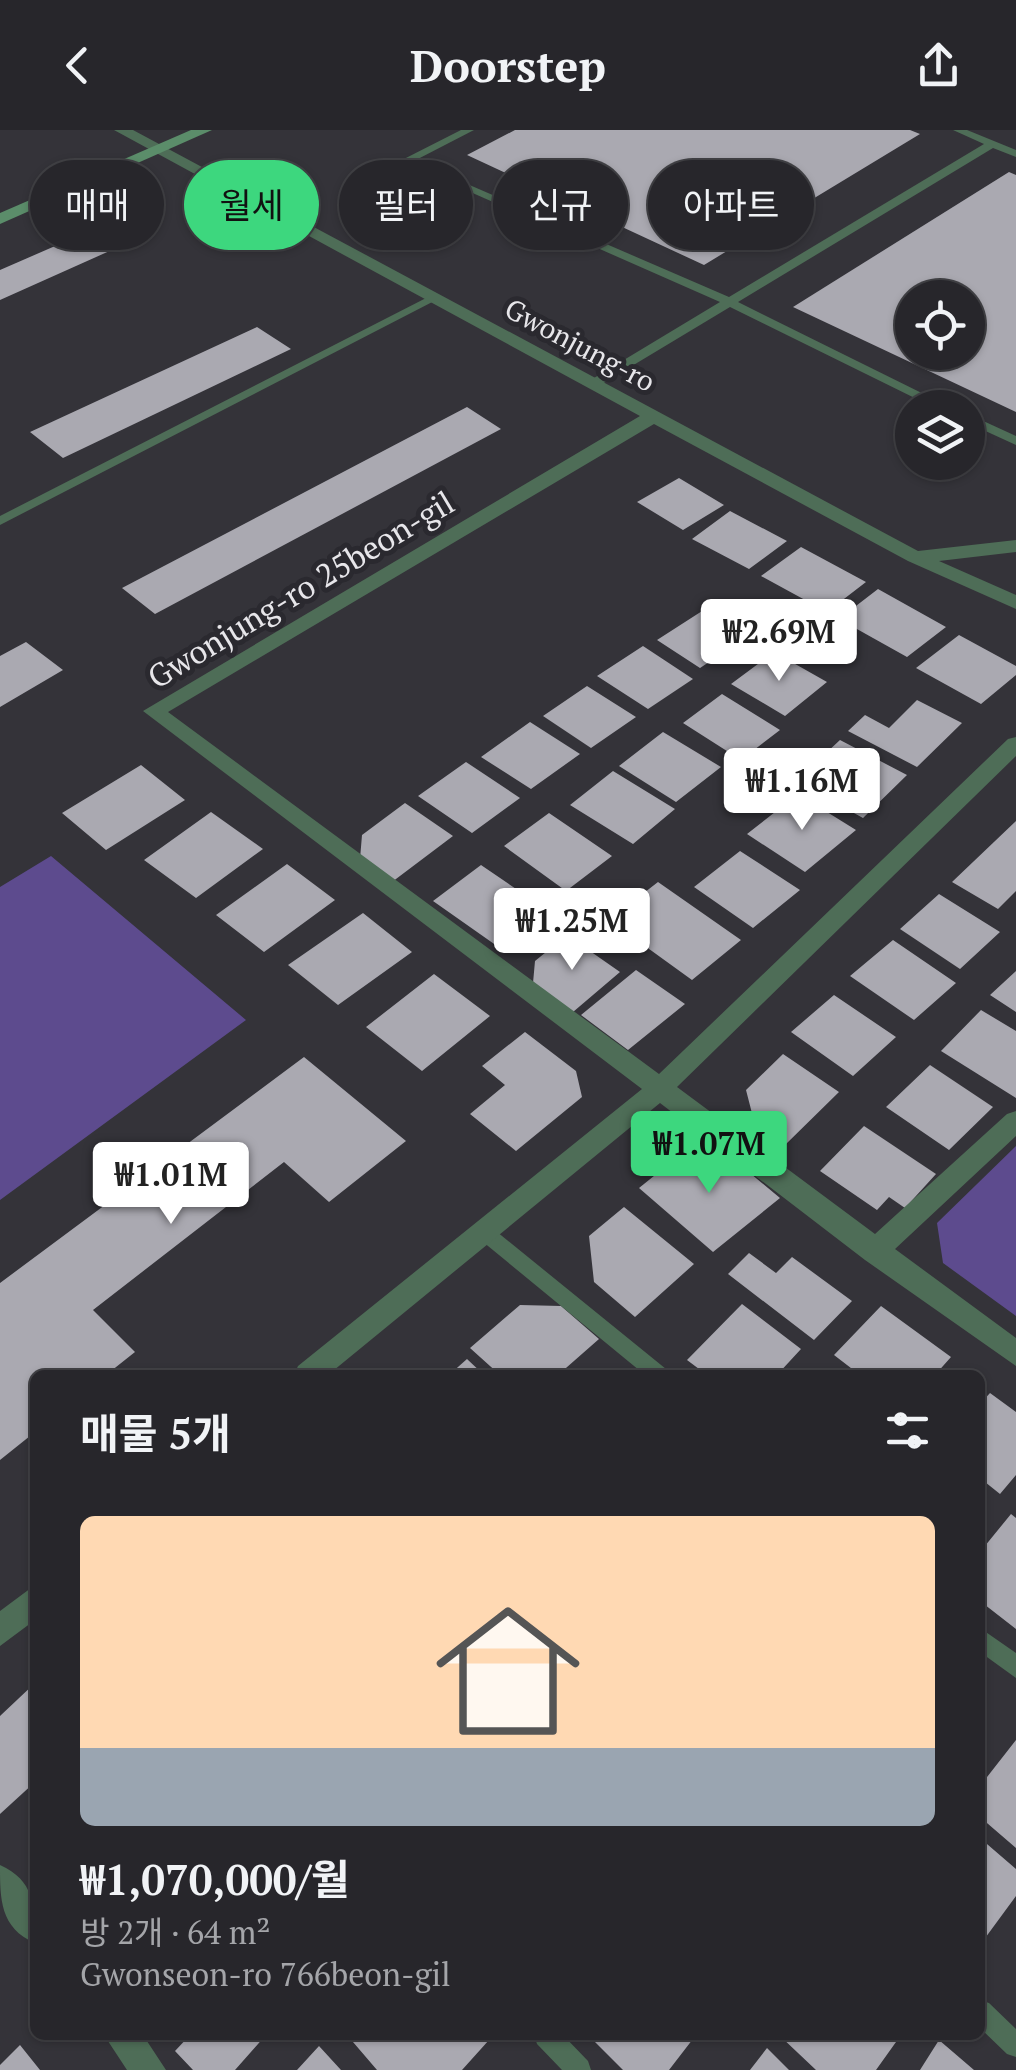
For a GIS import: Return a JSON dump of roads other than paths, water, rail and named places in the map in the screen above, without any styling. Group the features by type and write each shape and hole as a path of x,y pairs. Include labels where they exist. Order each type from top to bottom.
{"street":[{"name":"Gwonjung-ro","path":"122,130 915,557 1016,603"},
{"path":"0,220 204,130"},
{"name":"Gwonjung-ro 25beon-gil","path":"654,416 153,711 658,1091"},
{"path":"915,557 1016,546"},
{"path":"314,1370 658,1091 1016,744"},
{"path":"658,1091 1016,1354"},
{"path":"874,1252 1016,1121"},
{"path":"0,1631 30,1604"},
{"path":"0,1882 30,1920"},
{"path":"125,2040 149,2070"}],"lane":[{"path":"470,130 406,161 729,302 909,390"},
{"path":"958,130 1016,154"},
{"path":"593,384 992,144"},
{"path":"0,521 434,298"},
{"path":"985,426 1016,442"},
{"path":"484,1232 653,1370"},
{"path":"985,1642 1016,1667"},
{"path":"985,2017 1016,2046"},
{"path":"551,2040 579,2070"}]}
